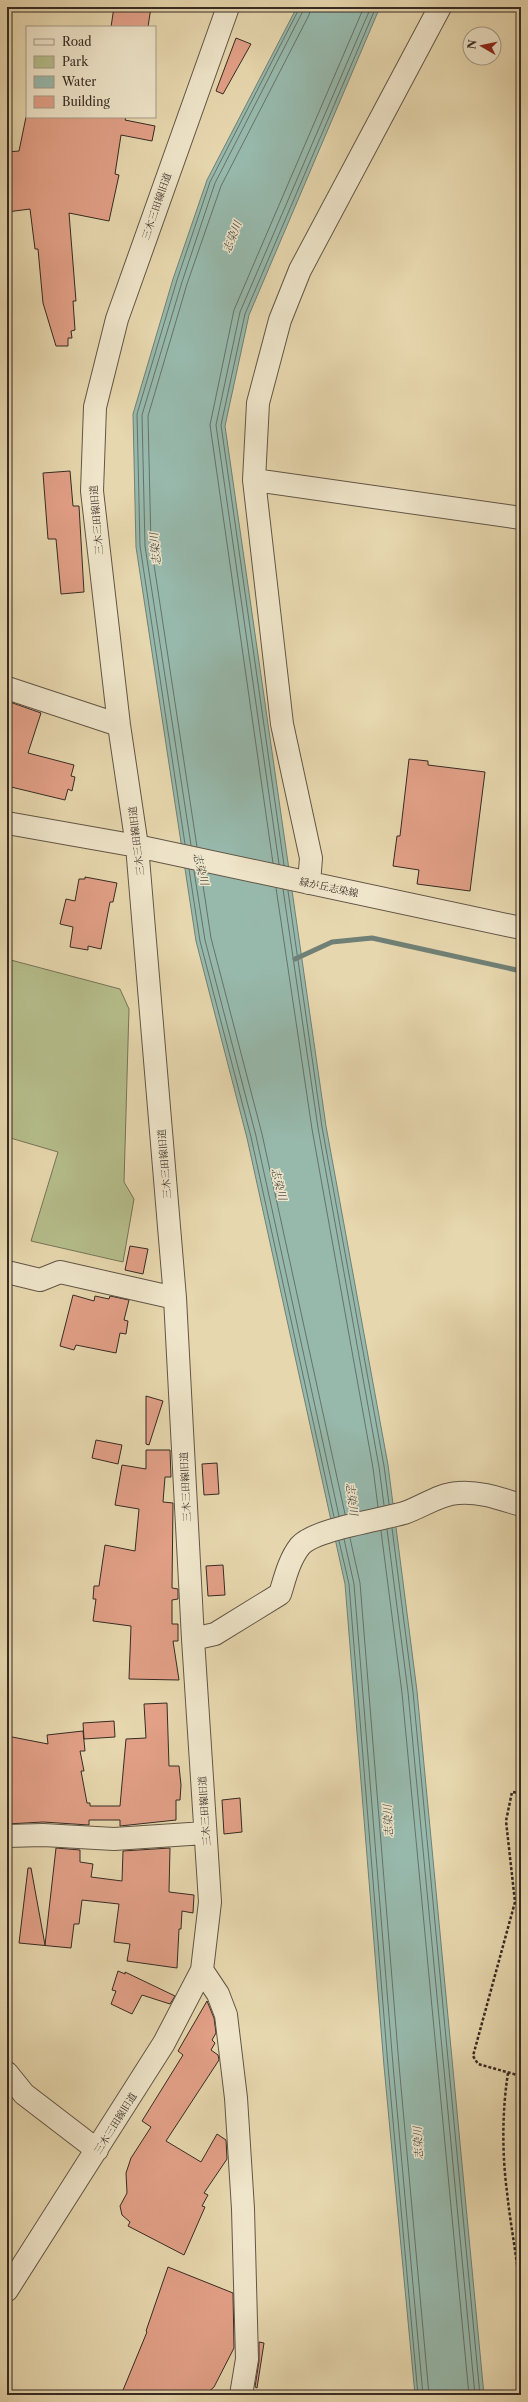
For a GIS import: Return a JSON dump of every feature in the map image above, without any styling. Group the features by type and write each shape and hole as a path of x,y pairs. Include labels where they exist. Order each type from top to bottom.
{"street":[{"name":"三木三田線旧道","path":"7,2290 164,2043 202,1970 210,1902 193,1639 175,1298 137,846 119,725 92,491 95,407 117,319 228,7"},
{"path":"309,883 311,858 282,724 254,480 258,403 280,320 300,270 440,7"},
{"path":"254,480 521,518"},
{"path":"7,688 119,725"},
{"name":"緑が丘志染線","path":"7,823 137,846 521,928"},
{"path":"7,1272 40,1280 60,1272 175,1298"},
{"path":"193,1639 215,1634 280,1594 289,1564 301,1546 313,1536 406,1512 431,1500 458,1493 479,1493 521,1505"},
{"path":"7,1836 42,1835 114,1839 206,1833"},
{"path":"202,1970 218,1994 226,2015 236,2098 243,2209 247,2358 241,2395"},
{"path":"7,2073 24,2094 97,2150"}],"path":[{"path":"521,1793 512,1792 506,1821 515,1902 473,2056 478,2064 521,2076"},
{"path":"508,2073 504,2123 506,2190 516,2252 521,2310"}],"green space":[{"path":"7,959 120,989 129,1009 124,1182 134,1199 123,1262 31,1241 58,1152 7,1137"}],"water":[{"name":"志染川","path":"297,7 380,7 249,315 225,426 326,1126 388,1465 417,1691 484,2395 415,2395 384,2066 345,1584 247,1138 196,941 136,547 133,414 173,279 207,180"}],"building":[{"path":"114,7 151,7 148,26 111,26"},
{"path":"236,38 251,44 223,94 216,91"},
{"path":"26,117 126,118 125,120 155,126 152,141 121,135 115,174 119,175 109,221 69,213 76,301 73,301 75,330 71,331 72,338 68,338 68,346 56,346 43,303 38,249 35,249 30,209 7,212 7,152 19,151"},
{"path":"70,471 73,506 79,506 84,592 61,594 56,539 48,539 43,473"},
{"path":"7,701 41,713 28,753 74,765 71,776 75,777 72,791 68,789 65,800 7,786"},
{"path":"409,759 428,761 428,765 485,772 470,891 417,884 419,870 393,866 397,836 400,836"},
{"path":"85,877 117,883 113,902 110,902 101,949 88,946 88,950 70,947 73,927 60,924 66,899 75,901 79,879 85,879"},
{"path":"130,1246 148,1249 143,1274 125,1270"},
{"path":"73,1295 94,1301 95,1296 109,1299 110,1296 129,1300 124,1320 128,1321 126,1334 120,1333 116,1353 76,1345 74,1350 60,1346"},
{"path":"146,1396 163,1401 149,1445 146,1444"},
{"path":"96,1440 122,1445 118,1464 92,1458"},
{"path":"146,1450 170,1450 171,1477 165,1477 163,1502 173,1503 172,1588 178,1589 178,1599 172,1600 172,1624 178,1624 178,1641 173,1641 179,1680 129,1679 131,1626 93,1621 96,1599 93,1599 94,1586 99,1586 105,1545 135,1551 139,1509 115,1505 122,1465 146,1469"},
{"path":"217,1463 219,1494 204,1495 202,1464"},
{"path":"223,1565 225,1595 208,1596 206,1566"},
{"path":"167,1703 169,1766 179,1766 181,1785 180,1800 176,1800 176,1820 120,1826 120,1820 89,1820 89,1825 43,1822 7,1824 7,1736 48,1744 47,1735 83,1731 85,1751 80,1751 84,1771 81,1771 87,1803 90,1803 90,1806 120,1806 126,1739 146,1738 144,1704"},
{"path":"114,1721 115,1737 84,1739 83,1723"},
{"path":"240,1798 242,1832 224,1834 222,1800"},
{"path":"56,1848 80,1850 80,1862 93,1864 91,1877 122,1881 123,1851 170,1848 169,1892 194,1895 193,1913 182,1911 181,1929 179,1929 177,1968 127,1961 130,1944 114,1942 119,1904 82,1900 79,1924 74,1924 71,1948 19,1943 28,1868 31,1868 45,1945"},
{"path":"118,1971 125,1974 125,1972 175,1996 170,2004 142,1995 132,2014 111,2004 116,1991 112,1990"},
{"path":"207,2001 214,2018 216,2033 212,2040 215,2043 211,2050 218,2055 219,2060 166,2141 201,2162 217,2134 226,2140 227,2159 204,2193 208,2195 202,2206 205,2207 184,2255 128,2226 130,2222 122,2215 120,2206 127,2193 126,2173 131,2158 151,2127 142,2121 183,2055 178,2051"},
{"path":"168,2267 233,2293 234,2348 214,2387 205,2395 121,2395 147,2332 146,2331"},
{"path":"259,2342 264,2343 257,2388 255,2387 259,2361"}],"waterway":[{"path":"295,959 332,942 372,938 521,971"}]}
